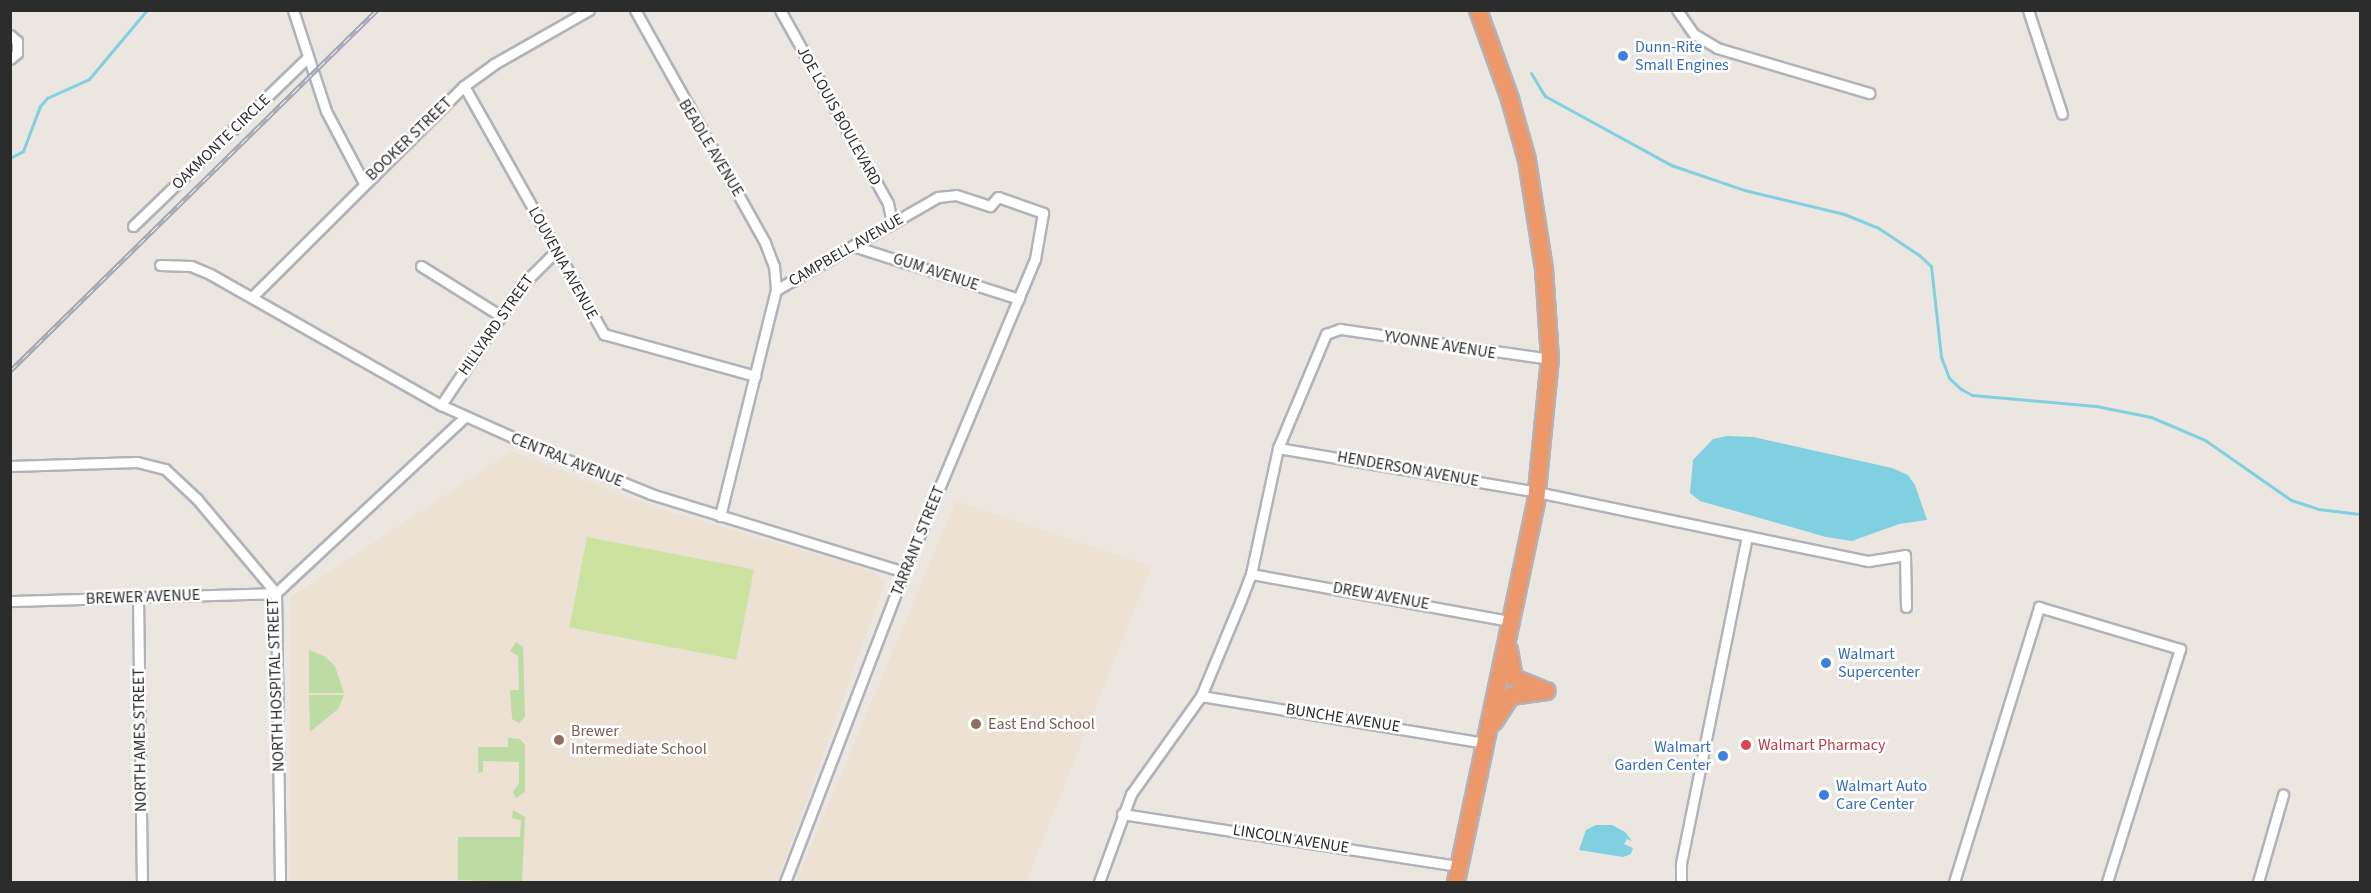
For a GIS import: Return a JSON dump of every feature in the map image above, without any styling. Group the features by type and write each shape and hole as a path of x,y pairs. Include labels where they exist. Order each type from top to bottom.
{"highway":[{"path":"1457,874 1538,492 1550,359 1544,269 1527,160 1510,99 1478,10"},
{"path":"1485,742 1511,696 1547,691 1514,678 1509,664 1509,625"}],"street":[{"path":"293,10 326,111 364,183"},
{"name":"BOOKER STREET","path":"252,297 464,86 495,64 589,10"},
{"name":"BEADLE AVENUE","path":"635,10 765,243 774,266 776,290"},
{"name":"JOE LOUIS BOULEVARD","path":"780,10 888,203 892,223"},
{"path":"1677,10 1694,34 1717,48 1869,93"},
{"path":"2028,10 2062,114"},
{"path":"10,35 17,41 17,53 10,59"},
{"name":"OAKMONTE CIRCLE","path":"134,226 308,57"},
{"name":"LOUVENIA AVENUE","path":"464,86 604,334 755,376"},
{"name":"CAMPBELL AVENUE","path":"720,516 776,290 944,195 990,206 998,197 1030,206"},
{"name":"TARRANT STREET","path":"785,882 904,572 1035,258 1043,213 1030,206"},
{"name":"GUM AVENUE","path":"853,246 1019,299"},
{"name":"HILLYARD STREET","path":"441,405 525,281 556,251"},
{"name":"CENTRAL AVENUE","path":"160,265 199,269 465,417 651,494 904,572"},
{"path":"421,266 501,316"},
{"name":"YVONNE AVENUE","path":"1278,448 1323,339 1331,330 1550,359"},
{"path":"276,593 465,417"},
{"path":"1099,882 1122,814 1141,777 1201,696 1251,574 1278,448"},
{"name":"HENDERSON AVENUE","path":"1278,448 1538,492 1868,561 1905,555 1906,607"},
{"name":"NORTH HOSPITAL STREET","path":"10,466 137,462 165,469 191,492 276,593 280,882"},
{"path":"1681,882 1681,864 1748,536"},
{"name":"DREW AVENUE","path":"1251,574 1509,625"},
{"name":"BREWER AVENUE","path":"10,601 276,593"},
{"name":"NORTH AMES STREET","path":"138,598 142,882"},
{"path":"1954,882 2039,607 2180,649 2107,882"},
{"name":"BUNCHE AVENUE","path":"1201,696 1485,742"},
{"path":"2258,882 2283,795"},
{"name":"LINCOLN AVENUE","path":"1122,814 1457,874"}],"shaded area":[{"name":"Brewer Intermediate School","path":"512,451 656,508 873,571 885,582 777,882 290,882 290,598"},
{"name":"East End School","path":"956,501 1152,566 1026,882 796,882"}],"green space":[{"path":"587,537 754,569 736,660 569,627"},
{"path":"516,642 523,647 525,717 519,723 512,719 510,690 519,690 518,656 510,651"},
{"path":"309,650 324,656 335,666 344,693 309,693"},
{"path":"309,695 344,695 338,709 310,732"},
{"path":"508,738 520,739 525,745 525,792 516,798 513,792 519,783 519,762 483,761 483,772 478,773 478,747 508,747"},
{"path":"513,810 525,817 522,882 458,880 458,837 520,837 521,820 512,818"}],"water":[{"path":"1727,436 1753,437 1892,468 1908,475 1915,485 1927,520 1899,524 1852,541 1826,537 1700,501 1690,493 1693,460 1713,439"},
{"path":"1596,825 1612,825 1625,832 1632,841 1627,839 1624,844 1633,848 1631,854 1623,857 1579,850 1586,830"}],"waterway":[{"path":"10,158 23,151 40,106 47,98 89,79 147,10"},
{"path":"1531,73 1545,96 1671,165 1744,190 1844,214 1877,227 1919,255 1931,266 1941,357 1949,378 1972,395 2096,406 2151,417 2205,440 2291,500 2318,509 2360,514"}],"railway":[{"path":"10,371 377,10"}],"place":[{"name":"Dunn-Rite Small Engines","path":"1623,56"},
{"name":"Walmart Supercenter","path":"1826,663"},
{"name":"East End School","path":"976,724"},
{"name":"Brewer Intermediate School","path":"559,740"},
{"name":"Walmart Pharmacy","path":"1746,745"},
{"name":"Walmart Garden Center","path":"1723,756"},
{"name":"Walmart Auto Care Center","path":"1824,795"}]}
